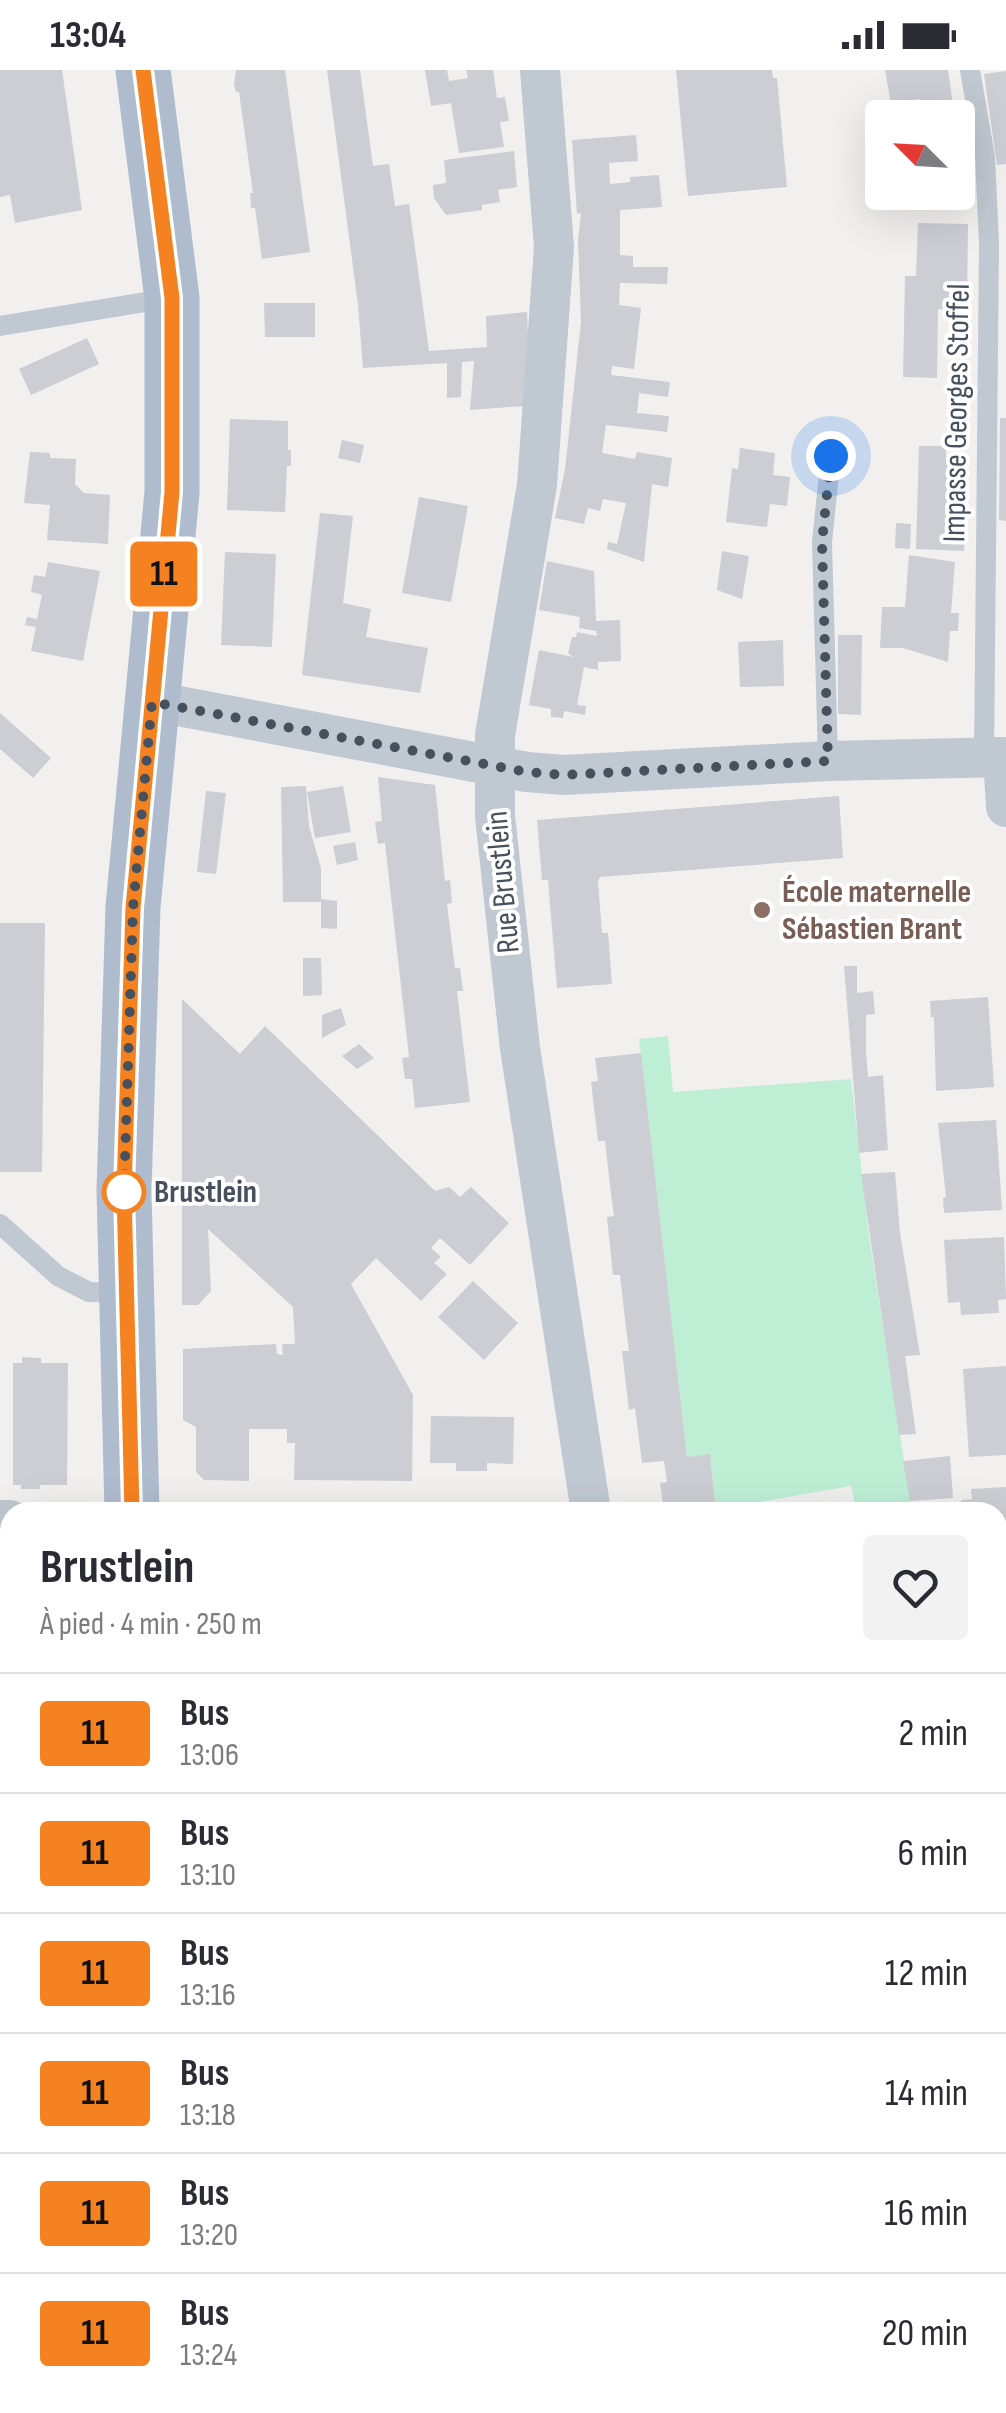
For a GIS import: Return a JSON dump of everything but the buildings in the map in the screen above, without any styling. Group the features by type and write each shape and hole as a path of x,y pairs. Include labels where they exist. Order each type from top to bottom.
{"main road":[{"path":"132,1502 124,1190 133,908 172,492 172,298 144,70"}],"street":[{"name":"Rue Brustlein","path":"540,70 554,247 538,486 494,735 495,816 520,1048 588,1502"},
{"path":"152,702 495,766 564,775 828,761 998,758 1006,808"}],"lane":[{"name":"Impasse Georges Stoffel","path":"970,70 986,157 998,758"},
{"path":"0,326 172,298"},
{"path":"828,761 822,542 831,456"},
{"path":"0,1224 58,1276 90,1292 127,1293"}],"green space":[{"path":"668,1036 673,1092 851,1079 869,1236 910,1502 855,1502 851,1486 759,1502 715,1502 710,1455 687,1457 639,1039"}],"bus line":[{"name":"11","path":"132,1502 124,1190 133,908 172,492 172,298 143,70"}],"place":[{"name":"École maternelle Sébastien Brant","path":"762,910"},
{"name":"Brustlein","path":"124,1192"}],"route":[{"path":"124,1192 133,908 152,702 527,772 564,775 828,761 822,542 831,456"}]}
